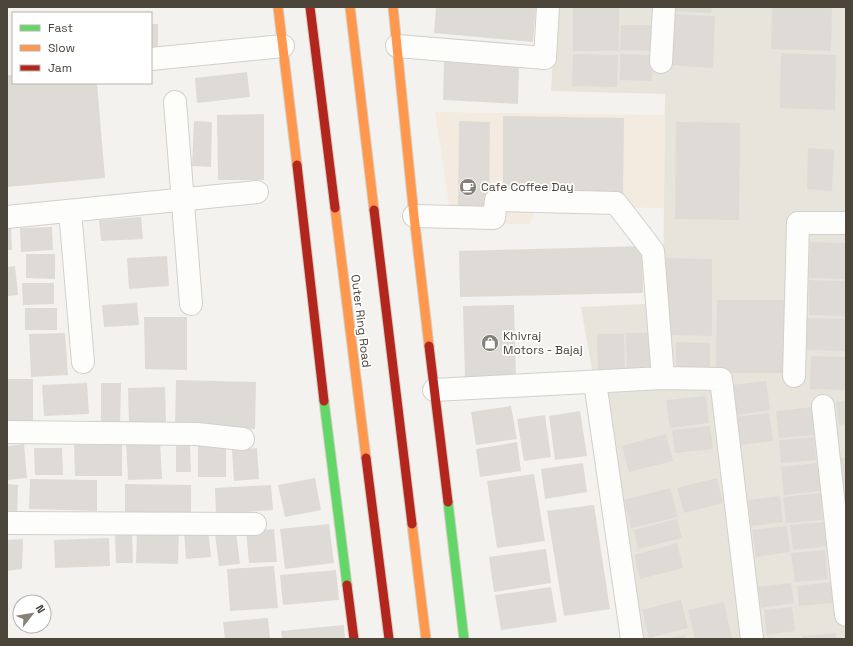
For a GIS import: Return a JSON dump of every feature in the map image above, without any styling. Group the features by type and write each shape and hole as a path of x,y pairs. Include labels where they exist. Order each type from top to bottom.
{"main road":[{"path":"278,7 313,315 354,639"},
{"name":"Outer Ring Road","path":"310,7 389,639"},
{"path":"350,7 426,639"},
{"path":"394,7 414,216 464,639"}],"street":[{"path":"397,46 545,58 548,7"},
{"path":"661,62 664,7"},
{"path":"152,59 283,46"},
{"path":"176,102 191,304"},
{"path":"7,218 257,192"},
{"path":"414,216 494,218 496,200 616,203 653,251 664,378"},
{"path":"70,211 83,362"},
{"path":"794,376 798,223 846,223"},
{"path":"434,390 664,378 721,379 752,639"},
{"path":"595,382 632,639"},
{"path":"823,406 846,615"},
{"path":"7,432 197,434 243,439"},
{"path":"7,523 256,524"}],"shaded area":[{"path":"556,7 846,7 846,639 639,639 581,307 663,303 665,94 551,91"},
{"path":"435,112 665,115 664,208 536,206 530,224 452,225"}],"building":[{"path":"436,7 536,7 533,42 434,33"},
{"path":"573,7 619,7 619,51 573,51"},
{"path":"669,7 712,7 711,13 669,11"},
{"path":"772,7 832,7 831,51 771,49"},
{"path":"672,14 715,16 713,68 669,65"},
{"path":"152,24 158,24 158,52 152,52"},
{"path":"621,25 651,25 651,51 620,50"},
{"path":"781,53 836,55 835,110 780,108"},
{"path":"573,54 618,55 617,87 572,86"},
{"path":"620,54 653,55 652,81 620,80"},
{"path":"444,62 519,65 518,104 443,100"},
{"path":"247,72 250,97 197,103 195,78"},
{"path":"7,75 12,75 12,84 97,84 105,178 7,187"},
{"path":"264,114 264,180 218,180 217,115"},
{"path":"503,116 624,118 623,198 503,197"},
{"path":"194,121 212,122 211,167 192,166"},
{"path":"459,121 490,122 489,213 458,212"},
{"path":"676,122 740,123 739,220 675,219"},
{"path":"808,148 834,150 832,191 807,189"},
{"path":"141,217 143,239 101,241 99,220"},
{"path":"7,226 11,226 12,250 7,250"},
{"path":"52,227 53,250 21,252 20,228"},
{"path":"810,242 846,243 846,279 809,278"},
{"path":"642,246 643,293 460,297 459,251"},
{"path":"26,254 55,254 55,279 26,278"},
{"path":"167,256 169,286 129,289 127,258"},
{"path":"666,258 712,259 712,336 665,335"},
{"path":"15,266 18,295 7,296 7,267"},
{"path":"809,280 846,281 846,316 809,315"},
{"path":"22,283 54,283 54,304 23,305"},
{"path":"717,300 787,300 787,373 716,373"},
{"path":"137,303 139,325 104,327 102,305"},
{"name":"Khivraj Motors - Bajaj","path":"514,305 516,379 465,380 463,306"},
{"path":"25,308 57,308 57,330 25,330"},
{"path":"144,317 187,317 187,370 145,369"},
{"path":"807,318 846,319 846,351 806,350"},
{"path":"65,333 68,375 31,377 29,334"},
{"path":"626,333 650,333 651,371 627,372"},
{"path":"597,334 624,334 625,372 598,373"},
{"path":"676,342 710,343 710,369 676,369"},
{"path":"811,356 846,357 846,390 810,389"},
{"path":"7,379 33,379 33,423 7,423"},
{"path":"176,380 256,382 255,429 175,427"},
{"path":"766,381 770,410 737,415 733,385"},
{"path":"87,383 89,414 44,416 42,385"},
{"path":"101,383 121,383 120,424 101,424"},
{"path":"165,387 166,423 129,424 128,388"},
{"path":"706,396 709,423 670,428 666,400"},
{"path":"846,401 846,424 839,425 836,402"},
{"path":"511,406 517,439 476,445 471,412"},
{"path":"813,407 816,435 779,438 776,411"},
{"path":"580,411 587,456 555,460 549,416"},
{"path":"769,413 773,441 740,445 736,417"},
{"path":"545,415 551,457 524,461 517,419"},
{"path":"710,426 713,449 675,453 672,430"},
{"path":"666,434 673,461 629,472 622,446"},
{"path":"814,437 816,460 781,463 779,440"},
{"path":"160,440 162,479 128,480 126,442"},
{"path":"517,442 521,471 480,477 476,449"},
{"path":"198,443 226,443 226,477 198,477"},
{"path":"24,444 27,478 7,480 7,446"},
{"path":"122,444 122,476 75,476 74,445"},
{"path":"176,446 190,446 191,472 176,472"},
{"path":"34,448 62,448 63,475 35,475"},
{"path":"257,448 259,479 234,481 232,450"},
{"path":"846,457 846,485 841,486 836,458"},
{"path":"583,463 587,492 545,499 541,469"},
{"path":"818,463 821,491 784,495 781,467"},
{"path":"534,474 545,541 497,548 487,481"},
{"path":"315,478 321,510 285,517 278,485"},
{"path":"717,478 723,503 684,513 677,488"},
{"path":"30,479 97,480 97,511 29,509"},
{"path":"7,484 18,485 17,517 7,517"},
{"path":"125,484 191,485 191,514 125,513"},
{"path":"271,485 273,510 216,514 215,488"},
{"path":"670,488 678,517 631,528 624,500"},
{"path":"821,493 823,520 786,523 783,497"},
{"path":"780,496 783,522 751,526 748,500"},
{"path":"594,505 610,609 564,616 547,511"},
{"path":"677,519 682,538 638,549 634,530"},
{"path":"824,522 827,546 793,550 790,525"},
{"path":"329,524 334,563 285,569 280,529"},
{"path":"787,526 790,552 756,557 752,530"},
{"path":"208,528 211,557 186,559 184,530"},
{"path":"274,529 277,562 249,563 246,531"},
{"path":"137,530 179,531 178,564 136,563"},
{"path":"236,531 240,564 219,566 215,533"},
{"path":"132,533 133,563 116,563 115,534"},
{"path":"109,538 110,566 55,568 54,540"},
{"path":"23,539 22,569 7,571 7,540"},
{"path":"677,543 683,568 640,579 634,555"},
{"path":"546,549 551,583 494,592 489,557"},
{"path":"825,550 828,579 795,582 791,553"},
{"path":"274,566 278,608 230,611 227,569"},
{"path":"336,570 339,600 283,605 280,575"},
{"path":"831,582 833,603 799,606 797,586"},
{"path":"791,583 794,603 761,608 758,587"},
{"path":"551,587 557,622 501,630 495,595"},
{"path":"681,600 688,628 649,638 642,610"},
{"path":"724,602 732,639 695,639 688,610"},
{"path":"792,607 795,631 767,635 764,610"},
{"path":"268,618 270,639 225,639 223,622"},
{"path":"344,625 345,639 282,639 281,631"},
{"path":"836,633 836,639 802,639 802,636"},
{"path":"685,635 685,639 668,639 668,638"}],"traffic: fast":[{"path":"324,401 347,585"},
{"path":"448,502 464,639"}],"traffic: slow":[{"path":"278,7 297,165"},
{"path":"350,7 374,210"},
{"path":"393,7 429,346"},
{"path":"335,208 366,458"},
{"path":"412,524 426,639"}],"traffic: jam":[{"path":"310,7 335,208"},
{"path":"297,165 324,401"},
{"path":"374,210 412,524"},
{"path":"429,346 448,502"},
{"path":"366,458 389,639"},
{"path":"347,585 354,639"}],"place":[{"name":"Cafe Coffee Day","path":"468,187"},
{"name":"Khivraj Motors - Bajaj","path":"490,343"}]}
